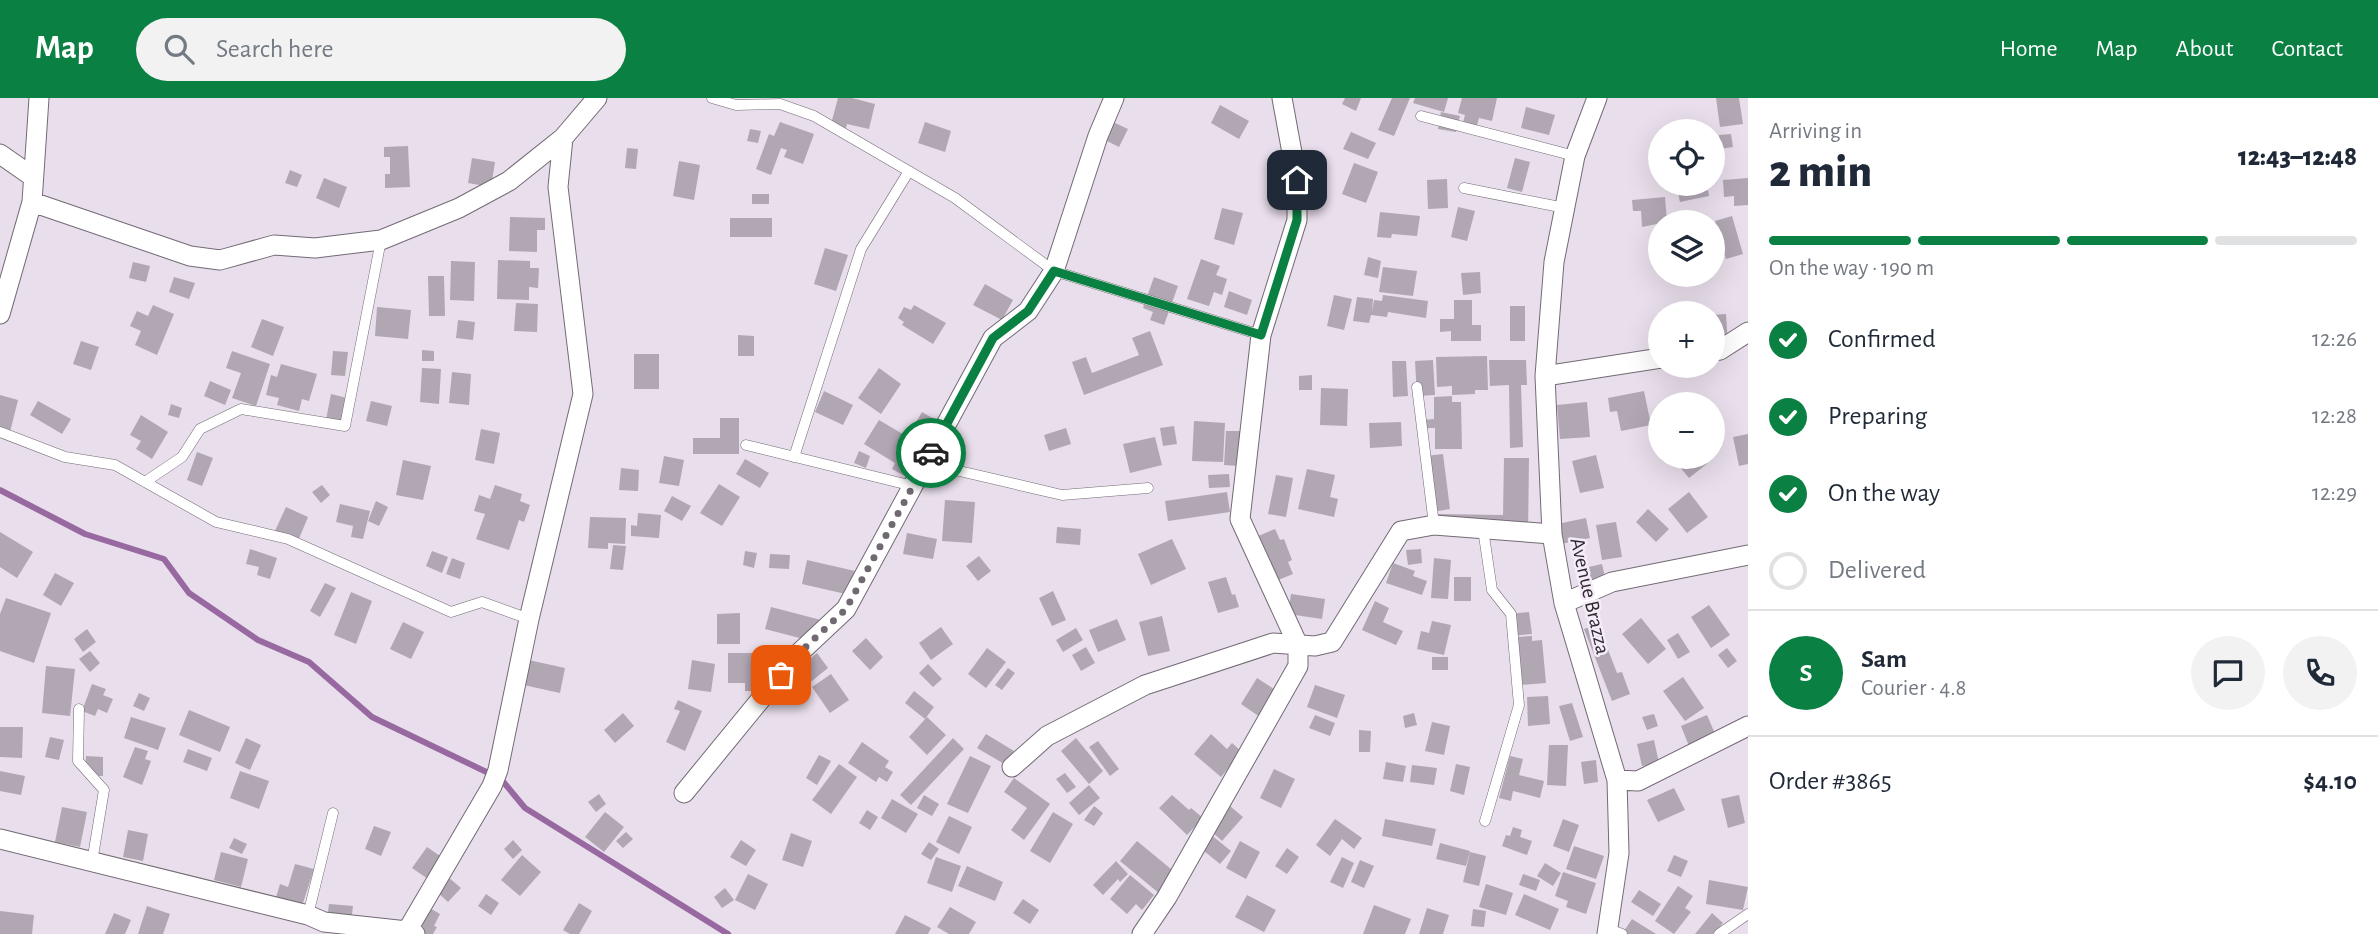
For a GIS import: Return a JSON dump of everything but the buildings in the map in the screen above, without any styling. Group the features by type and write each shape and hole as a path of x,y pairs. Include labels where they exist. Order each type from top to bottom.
{"street":[{"path":"0,314 32,202 39,98"},
{"path":"32,202 190,256 220,260 274,245 315,248 381,240 459,208 509,181 563,138 597,98"},
{"path":"684,793 797,655 846,609 993,338 1028,311 1054,271 1098,136 1114,98"},
{"path":"1142,934 1167,897 1298,666 1298,645 1240,519 1261,335 1297,220 1297,180 1282,98"},
{"name":"Avenue Brazza","path":"1597,98 1575,156 1554,262 1545,376 1552,534 1564,603 1617,780 1619,853 1612,932"},
{"path":"0,839 319,924 411,932 495,778 529,619 583,394 558,187 563,138"},
{"path":"0,154 33,177"},
{"path":"1725,347 1748,332"},
{"path":"1545,376 1648,360"},
{"path":"1012,767 1047,736 1145,685 1273,643 1315,646 1332,642 1401,531 1434,525 1552,534"},
{"path":"1564,603 1612,582 1748,555"},
{"path":"1617,780 1637,780 1748,726"}],"lane":[{"path":"712,98 736,105 780,104 814,116 955,198 1054,271 1261,335"},
{"path":"1421,116 1575,156"},
{"path":"794,457 861,249 909,171"},
{"path":"1464,188 1565,208"},
{"path":"145,482 182,457 200,429 242,409 345,426 381,240"},
{"path":"1417,387 1434,525"},
{"path":"0,432 65,457 115,465 216,522 288,539 452,612 482,602 529,619"},
{"path":"746,445 913,486"},
{"path":"925,463 1062,495 1149,488"},
{"path":"1483,529 1492,590 1510,614 1519,705 1485,821"},
{"path":"79,709 78,761 104,790 92,862"},
{"path":"319,924 333,813"},
{"path":"1719,934 1748,914"}],"waterway":[{"path":"0,490 85,534 164,559 189,593 258,640 309,662 372,717 501,779 525,808 728,934"}],"way so far":[{"path":"781,675 797,655 846,609 931,453"}],"route":[{"path":"931,453 993,338 1028,311 1054,271 1261,335 1297,220 1297,180"}]}
